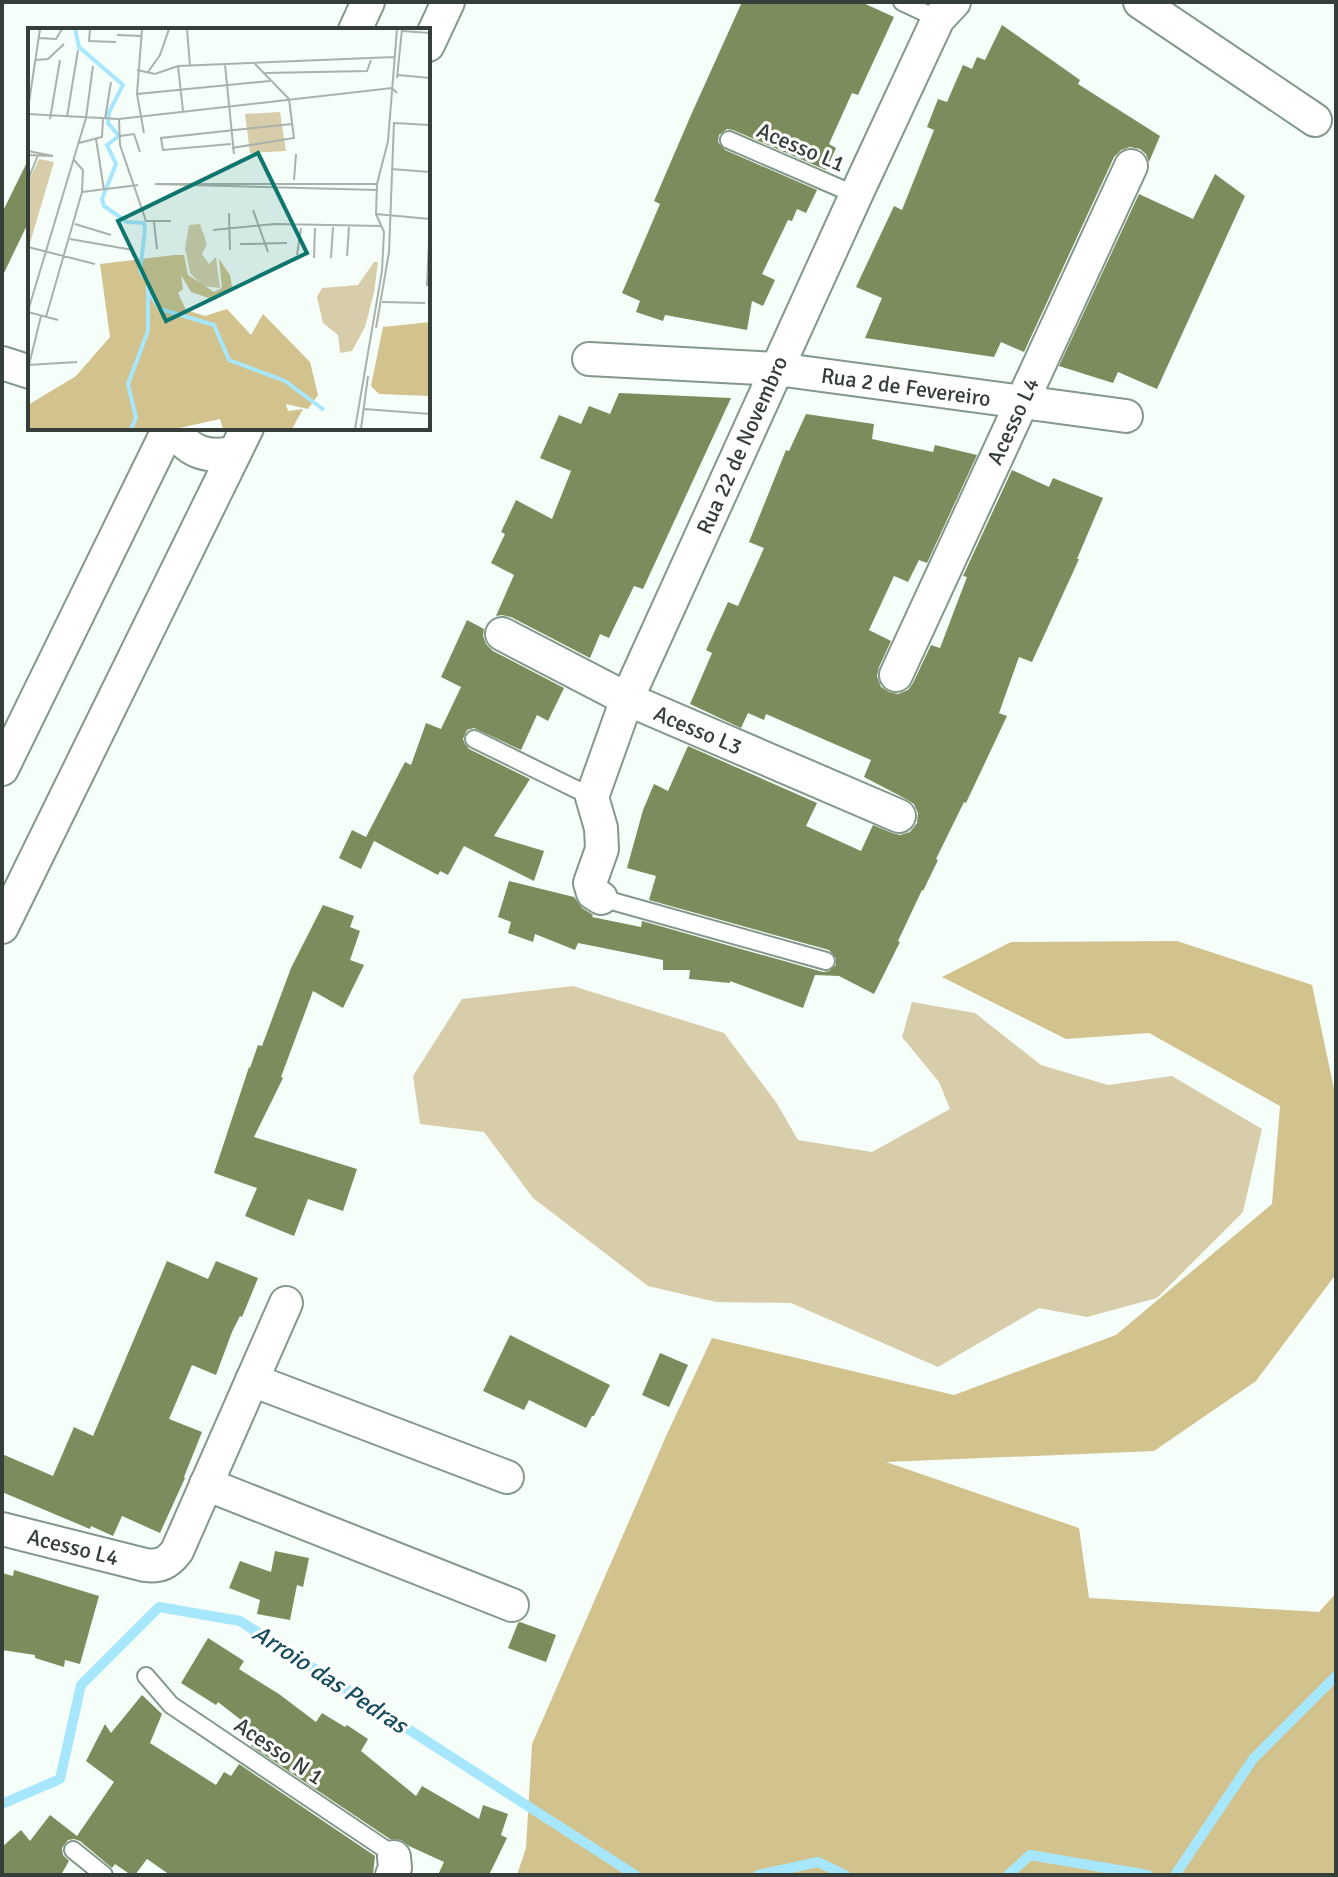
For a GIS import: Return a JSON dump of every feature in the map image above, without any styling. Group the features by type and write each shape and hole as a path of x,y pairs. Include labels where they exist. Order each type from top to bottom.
{"street":[{"path":"356,28 368,2"},
{"path":"430,41 448,2"},
{"path":"1140,2 1315,120"},
{"name":"Rua 22 de Novembro","path":"592,797 627,699 856,195 946,11"},
{"name":"Acesso L4","path":"896,675 1131,166"},
{"name":"Rua 2 de Fevereiro","path":"589,359 777,369 1126,416"},
{"path":"2,363 28,371"},
{"path":"2,769 171,430"},
{"path":"174,430 196,451 223,456 244,434"},
{"path":"2,927 244,434"},
{"name":"Acesso L3","path":"502,634 627,699 899,816"},
{"path":"592,797 601,828 602,849 590,883 593,893 601,898"},
{"path":"286,1303 206,1484 512,1605"},
{"path":"252,1380 507,1477"},
{"name":"Acesso L4","path":"2,1529 154,1566 169,1561 177,1551 206,1484"}],"lane":[{"path":"902,2 946,11"},
{"name":"Acesso L1","path":"729,140 856,195"},
{"path":"474,739 592,797"},
{"path":"601,898 826,961"},
{"name":"Acesso N 1","path":"146,1676 171,1705 385,1849 393,1866"},
{"path":"73,1850 104,1875"}],"shaded area":[{"path":"1177,941 1312,985 1336,1098 1336,1274 1256,1381 1154,1451 886,1462 1079,1528 1089,1598 1319,1612 1336,1593 1336,1875 517,1875 526,1848 532,1744 712,1338 954,1395 1116,1335 1272,1204 1280,1106 1149,1033 1066,1039 942,977 1011,942"},
{"path":"573,986 724,1033 776,1102 798,1140 872,1152 950,1109 939,1082 902,1037 912,1002 975,1013 1041,1065 1108,1085 1172,1076 1262,1129 1243,1212 1157,1298 1087,1317 1039,1308 938,1367 791,1303 716,1302 648,1286 533,1198 484,1132 420,1124 413,1076 462,999"}],"building":[{"path":"742,2 861,2 894,17 858,95 852,93 829,144 836,148 826,170 733,130 727,129 719,135 718,142 725,150 817,190 806,213 797,209 792,221 788,220 762,274 775,280 763,306 752,301 747,330 665,315 663,321 636,312 640,301 622,293 660,204 654,201"},
{"path":"1002,25 1080,80 1078,84 1160,136 1149,162 1140,149 1130,147 1114,157 1024,352 1001,342 994,357 865,338 882,298 856,287 894,206 902,210 934,130 927,127 938,99 947,102 963,65 972,69 977,57 985,60"},
{"path":"28,160 28,223 2,277 2,213"},
{"path":"1215,174 1245,196 1157,389 1118,372 1113,383 1059,366 1139,194 1193,219"},
{"path":"619,393 731,398 643,589 634,586 609,638 600,634 590,658 511,617 496,616 514,575 491,563 516,500 552,519 571,471 540,458 559,415 581,424 589,406 610,414"},
{"path":"806,414 874,424 872,439 933,452 935,445 977,455 927,563 919,560 908,582 894,576 869,630 891,641 877,676 881,687 889,692 898,694 908,690 931,645 940,648 967,577 963,576 1012,470 1049,487 1053,478 1103,498 1032,662 1019,657 999,713 1007,716 874,994 839,976 815,975 803,1008 730,981 689,979 690,970 663,970 663,960 578,943 575,950 535,934 533,942 508,933 511,922 498,917 509,881 574,897 592,917 641,927 642,921 823,972 836,965 836,958 829,950 649,900 656,876 627,868 643,810 654,784 668,791 688,746 817,803 806,826 861,851 873,825 900,835 910,832 917,823 918,813 914,804 864,777 871,760 766,714 764,720 748,713 741,728 690,704 712,653 706,650 728,602 738,606 764,548 749,542 786,450 789,451"},
{"path":"467,620 484,629 486,644 493,651 564,688 548,721 537,715 521,750 474,728 467,730 463,739 469,749 530,779 494,836 544,851 534,881 464,846 448,875 440,871 438,875 374,841 361,869 339,858 352,830 366,837 405,762 411,765 426,723 441,729 461,687 441,677"},
{"path":"323,905 354,916 350,927 360,931 350,960 364,965 343,1008 313,991 283,1078 254,1137 357,1169 343,1211 308,1199 294,1236 245,1216 257,1188 214,1173 249,1067 258,1045 262,1046 291,968"},
{"path":"167,1261 208,1279 216,1261 258,1278 242,1317 232,1332 216,1375 192,1365 169,1419 202,1432 160,1533 122,1516 113,1536 2,1492 2,1454 53,1476 74,1427 93,1436"},
{"path":"510,1335 610,1385 586,1428 529,1400 524,1410 483,1391"},
{"path":"660,1353 688,1365 669,1407 642,1395"},
{"path":"275,1551 309,1558 303,1587 297,1585 290,1620 257,1614 260,1600 229,1588 240,1561 271,1572"},
{"path":"14,1570 99,1596 80,1664 65,1660 64,1667 35,1658 35,1655 2,1650 2,1573 13,1576"},
{"path":"520,1622 556,1635 546,1662 508,1648"},
{"path":"208,1638 244,1661 239,1669 316,1722 322,1713 368,1739 361,1751 416,1796 422,1786 479,1819 483,1805 508,1814 501,1835 507,1838 489,1875 438,1875 444,1862 401,1840 390,1839 251,1746 259,1734 218,1702 216,1705 181,1683"},
{"path":"142,1695 162,1714 150,1743 216,1785 224,1772 231,1776 239,1764 375,1856 373,1875 170,1875 147,1859 135,1875 131,1875 115,1864 112,1868 74,1839 68,1840 62,1848 63,1855 69,1861 61,1875 2,1875 2,1847 21,1830 30,1841 50,1815 77,1836 114,1782 86,1761 105,1724 111,1733"}],"waterway":[{"name":"Arroio das Pedras","path":"2,1804 60,1779 81,1685 159,1607 240,1621 635,1875"},
{"path":"1175,1875 1253,1759 1336,1676"},
{"path":"1008,1875 1030,1855 1148,1875"},
{"name":"Arroio das Pedras","path":"758,1875 818,1862 845,1875"}]}
